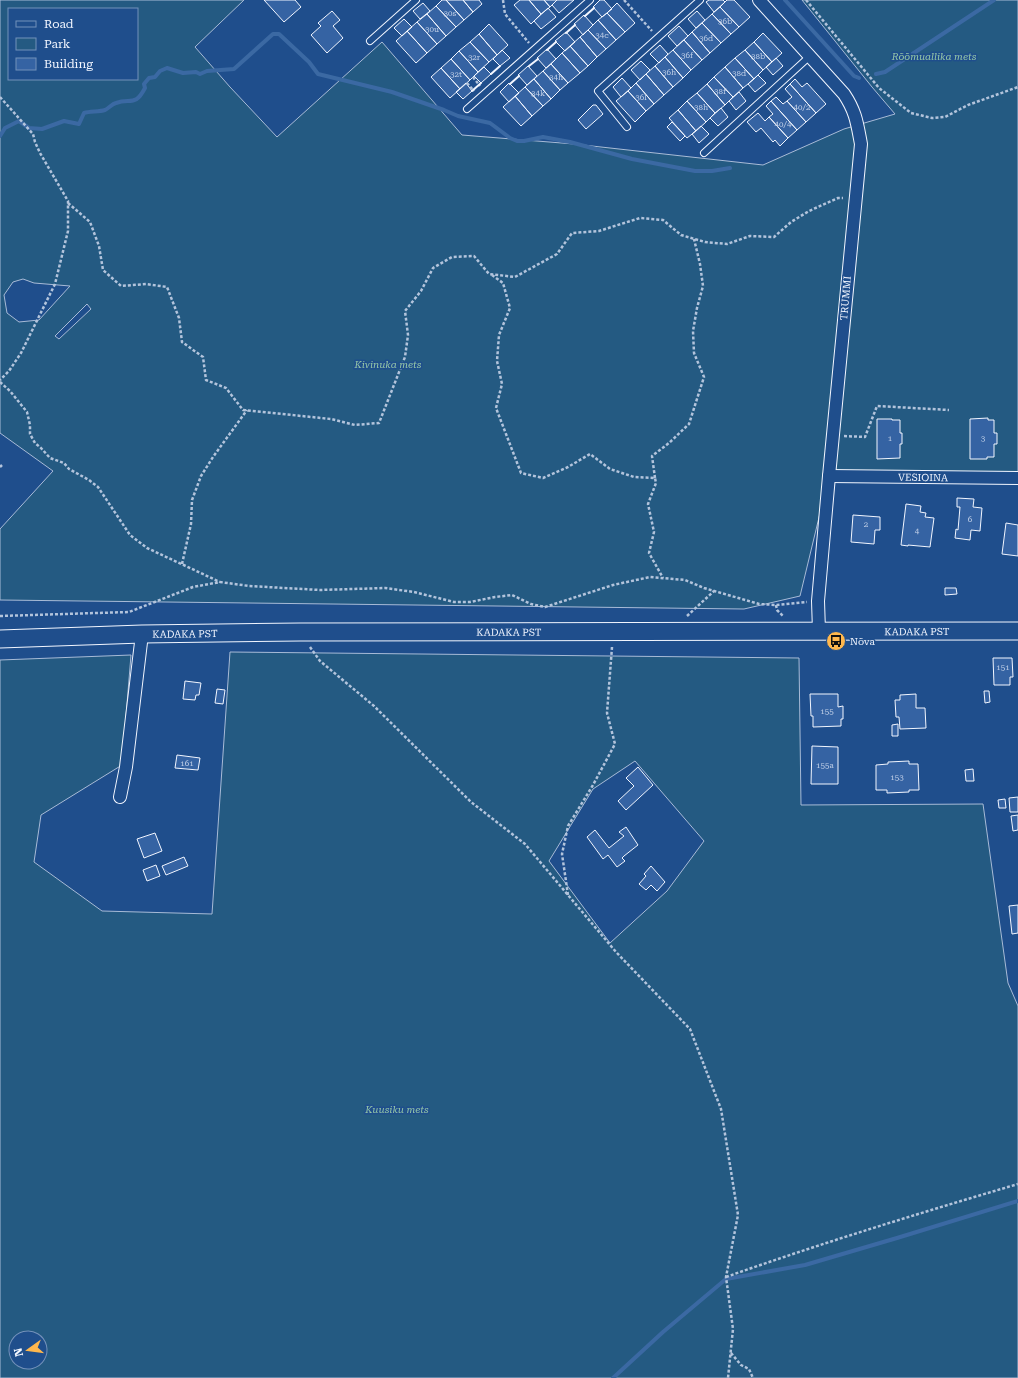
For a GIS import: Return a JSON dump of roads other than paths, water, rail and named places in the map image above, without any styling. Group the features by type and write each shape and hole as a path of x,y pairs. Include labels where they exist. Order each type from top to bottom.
{"main road":[{"name":"KADAKA PST","path":"0,639 142,634 300,632 1018,630"}],"street":[{"name":"TRUMMI","path":"759,0 844,94 856,115 861,144 828,476 818,601 819,631"},
{"name":"VESIOINA","path":"828,476 1018,478"},
{"path":"120,797 126,767 142,634"}],"lane":[{"path":"370,41 416,0"},
{"path":"467,109 590,0"},
{"path":"627,127 598,91 700,0"},
{"path":"704,154 810,56"}],"waterway":[{"path":"785,0 854,76 859,78"},
{"path":"876,74 885,72 994,0"},
{"path":"0,136 5,128 19,121 29,128 42,129 64,121 79,124 84,113 103,111 113,104 135,100 145,88 144,84 149,78 155,77 160,71 167,68 183,73 196,72 200,74 207,71 234,69 273,34 279,34 309,62 318,74 392,92 458,116 490,123 510,138 517,141 543,137 570,142 632,159 695,171 712,171 730,168"},
{"path":"613,1378 663,1332 726,1279 805,1265 1018,1201"}],"place":[{"name":"Nõva","path":"836,641"}],"park label":[{"name":"Rõõmuallika mets","path":"934,56"},
{"name":"Kivinuka mets","path":"388,364"},
{"name":"Kuusiku mets","path":"397,1109"}]}
